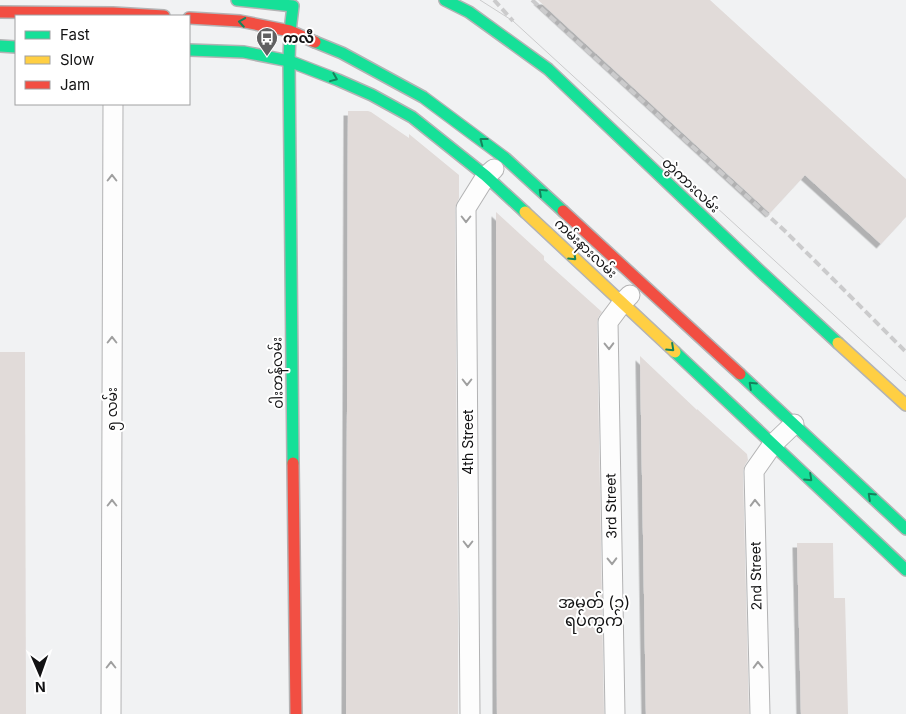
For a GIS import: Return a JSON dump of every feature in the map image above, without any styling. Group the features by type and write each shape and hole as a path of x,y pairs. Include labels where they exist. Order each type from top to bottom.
{"main road":[{"name":"ဝါးတန်လမ်း","path":"238,0 293,6 289,61 296,714"},
{"name":"တွဲကားလမ်း","path":"445,0 468,12 548,69 759,270 906,405"},
{"path":"0,12 112,15"},
{"name":"ကမ်းနားလမ်း","path":"190,18 240,21 290,31 342,53 423,97 505,158 906,529"},
{"path":"0,46 15,47"},
{"name":"ကမ်းနားလမ်း","path":"190,50 244,52 289,61 372,95 412,117 486,176 623,302 906,570"}],"street":[{"name":"၅ လမ်း","path":"111,714 112,105"},
{"name":"4th Street","path":"470,714 466,208 486,176 505,158"},
{"name":"3rd Street","path":"615,714 608,322 623,302 642,283"},
{"name":"2nd Street","path":"760,714 754,471 773,444 794,424"}],"building":[{"path":"538,0 710,0 906,179 906,217 881,244 805,175 770,213"},
{"path":"348,111 371,112 409,138 409,134 459,175 459,198 455,208 458,714 346,714"},
{"path":"496,212 544,256 544,260 602,312 597,322 604,714 497,714"},
{"path":"0,352 25,352 26,714 0,714"},
{"path":"640,356 747,454 748,460 743,471 749,714 646,714"},
{"path":"797,543 833,543 834,598 845,598 848,714 801,714"}],"tram line":[{"path":"480,0 513,21 906,381"}],"railway":[{"path":"494,0 513,21"},
{"path":"532,0 785,231 906,352"}],"traffic: fast":[{"path":"237,0 293,6 290,31"},
{"path":"445,0 469,12 548,69 838,343"},
{"path":"290,31 293,463"},
{"path":"315,42 342,53 423,97 505,158 563,211"},
{"path":"0,46 15,47"},
{"path":"190,50 244,52 289,61 372,95 412,117 486,176 525,212"},
{"path":"675,352 906,570"},
{"path":"740,374 906,529"}],"traffic: slow":[{"path":"525,212 675,352"},
{"path":"838,343 906,405"}],"traffic: jam":[{"path":"0,12 147,15"},
{"path":"190,18 240,21 290,31 315,42"},
{"path":"563,211 740,374"},
{"path":"293,463 296,714"}],"place":[{"name":"ကလီ","path":"267,57"}],"district":[{"name":"အမှတ် (၁) ရပ်ကွက်","path":"594,611"}]}
